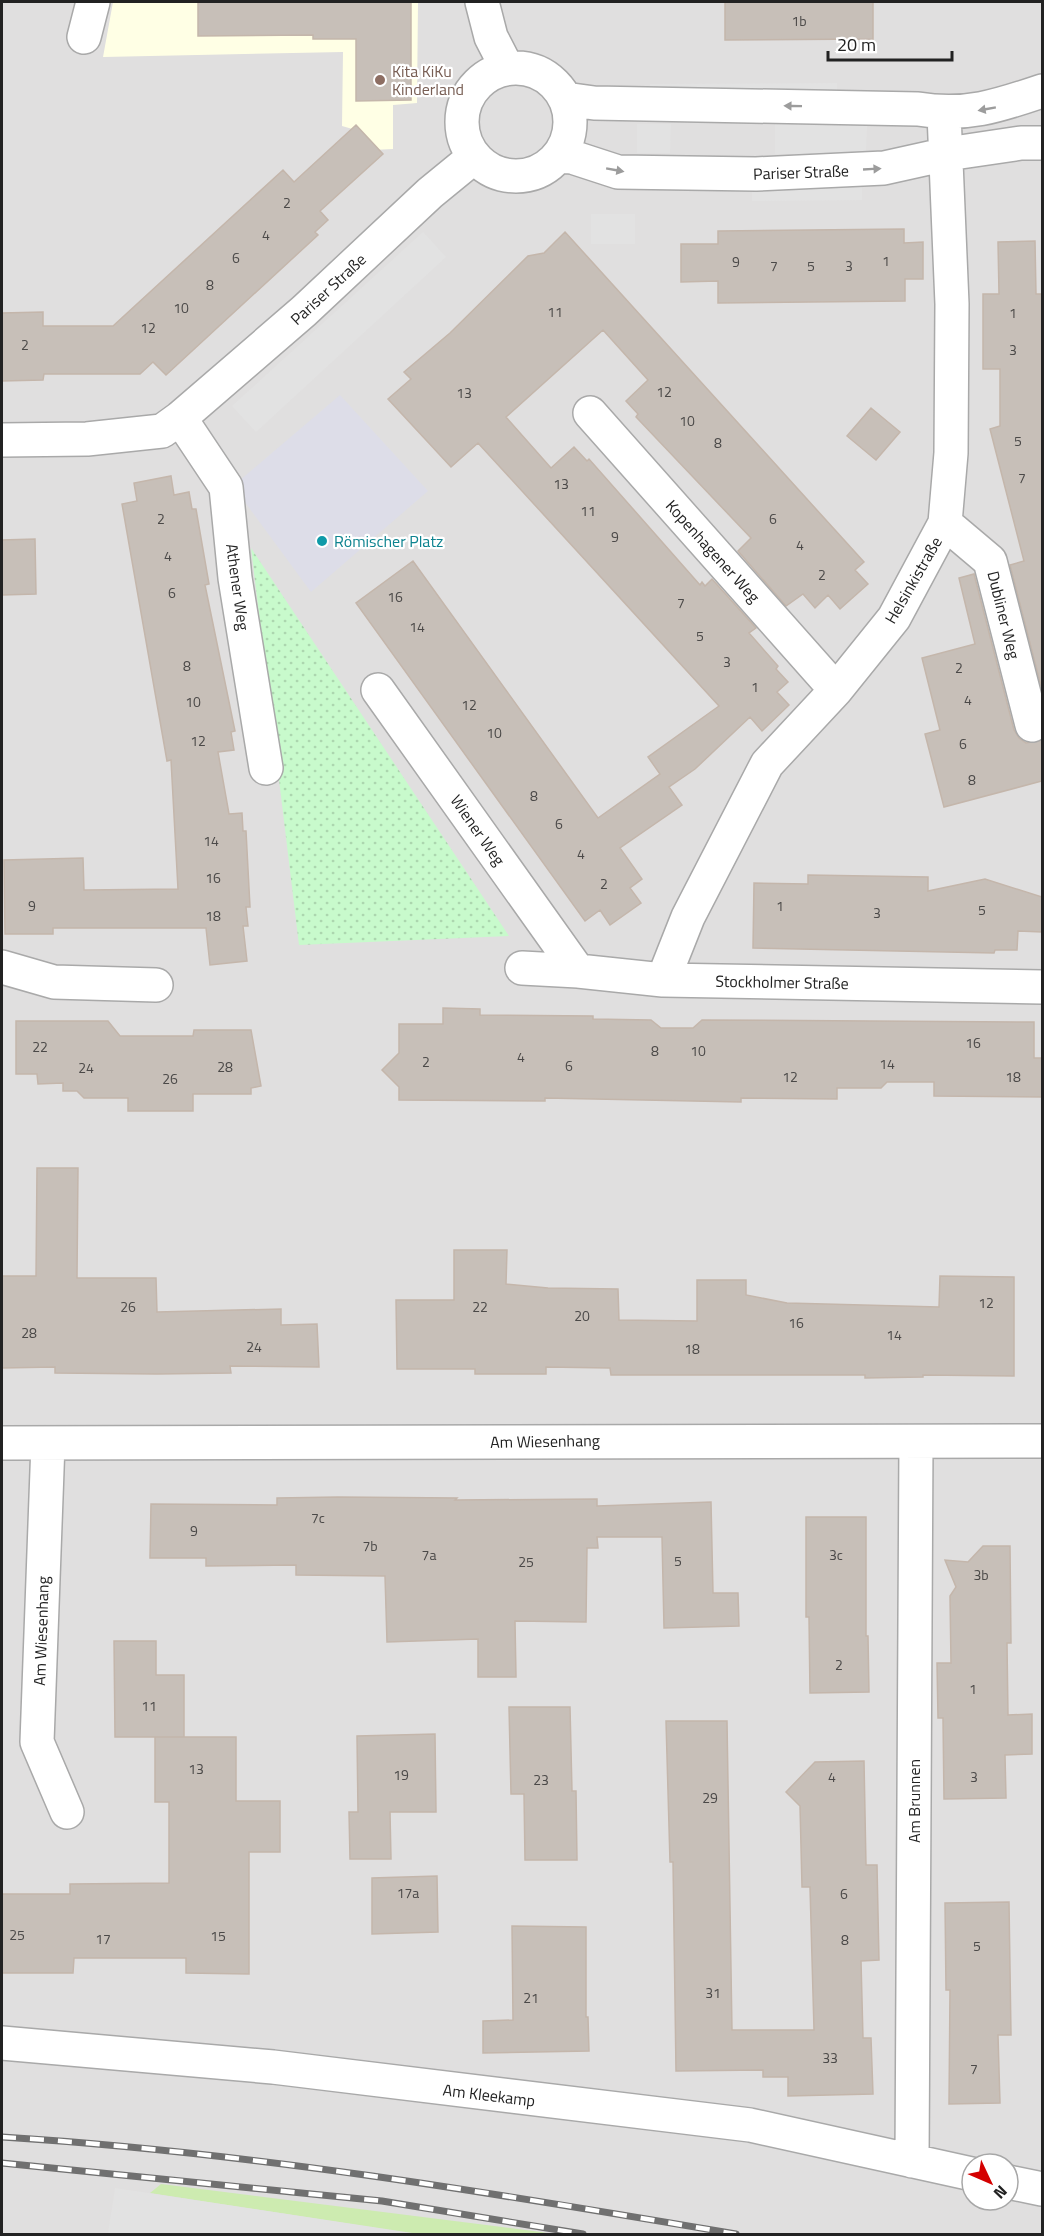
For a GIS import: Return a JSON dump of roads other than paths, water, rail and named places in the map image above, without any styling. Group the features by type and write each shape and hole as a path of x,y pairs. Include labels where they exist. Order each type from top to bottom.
{"street":[{"path":"84,37 93,2"},
{"path":"482,2 491,37 507,68"},
{"path":"507,68 525,68 541,74 555,84 565,99 570,128 566,143 559,156 532,174 517,177 493,171 474,157 466,143 461,128 468,96 478,82 507,68"},
{"path":"565,99 594,103 918,109 944,114 991,109 1042,91"},
{"name":"Helsinkistraße","path":"663,980 688,917 767,764 836,690 894,618 945,523 951,453 952,304 944,114"},
{"name":"Pariser Straße","path":"559,156 572,157 618,172 756,174 884,168 947,154 1021,143 1042,143"},
{"name":"Pariser Straße","path":"2,440 87,440 162,430 180,418 304,311 430,193 474,157"},
{"name":"Kopenhagener Weg","path":"590,413 836,690"},
{"name":"Athener Weg","path":"180,418 226,487 235,578 266,768"},
{"name":"Dubliner Weg","path":"945,523 990,561 1032,725"},
{"name":"Wiener Weg","path":"378,690 578,970"},
{"path":"2,967 54,982 156,985"},
{"name":"Stockholmer Straße","path":"522,968 578,970 663,980 1042,987"},
{"name":"Am Wiesenhang","path":"2,1443 341,1444 624,1440 1042,1441"},
{"name":"Am Brunnen","path":"912,2161 916,1442"},
{"name":"Am Wiesenhang","path":"48,1443 38,1742 67,1812"},
{"name":"Am Kleekamp","path":"2,2043 273,2067 750,2125 960,2171"},
{"path":"1020,2184 1042,2189"}],"railway":[{"path":"2,2137 279,2163 462,2189 736,2234"},
{"path":"2,2163 382,2201 583,2234"}],"place":[{"name":"Kita KiKu Kinderland","path":"380,80"},
{"name":"Römischer Platz","path":"322,541"}]}
